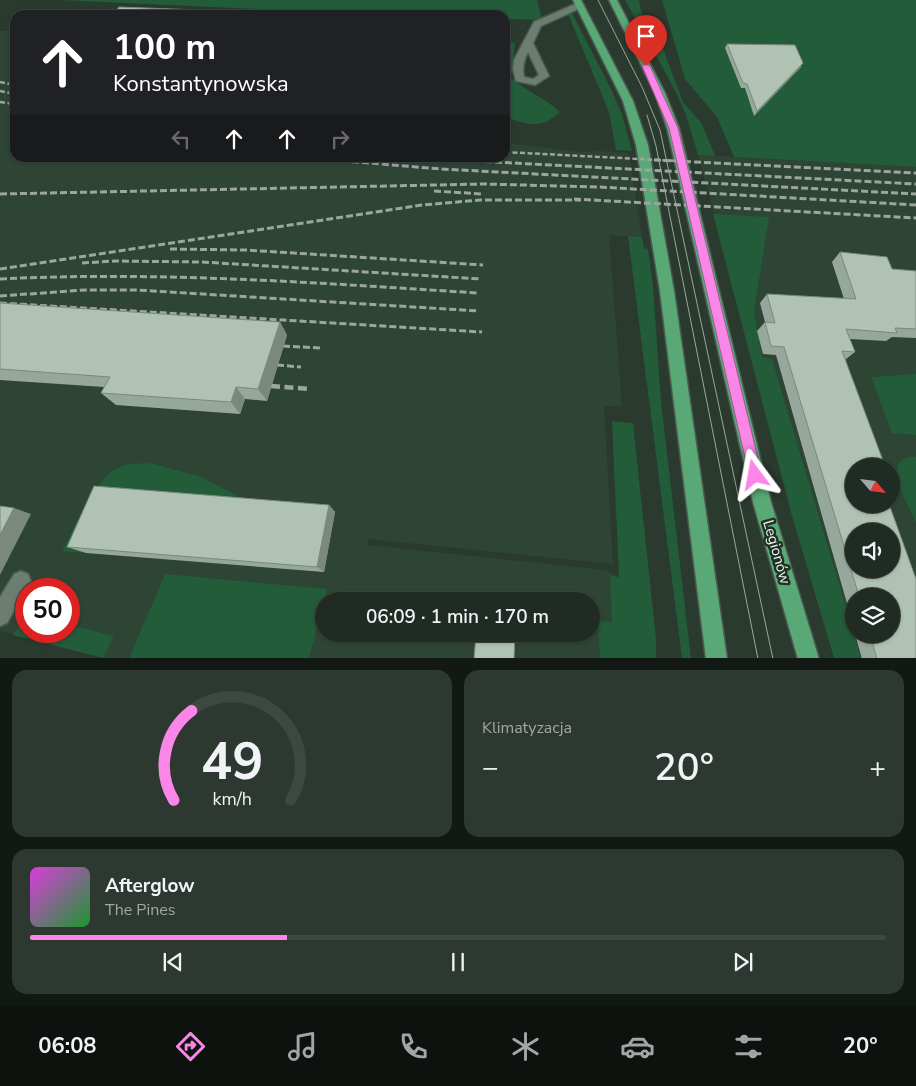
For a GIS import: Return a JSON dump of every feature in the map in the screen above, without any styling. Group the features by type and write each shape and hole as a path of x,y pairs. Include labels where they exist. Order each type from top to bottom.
{"main road":[{"name":"Legionów","path":"613,0 671,120 762,502 810,658"},
{"path":"578,2 636,121 649,180 667,291 717,658"}],"lane":[{"path":"528,43 537,24 578,2"},
{"path":"0,616 15,591"}],"shaded area":[{"path":"0,31 10,31 10,162 510,162 510,144 582,152 629,153 642,237 609,235 622,406 604,406 613,564 368,539 367,545 606,570 619,577 622,658 216,658 209,655 178,658 107,658 48,643 80,643 80,578 15,578 15,635 0,631"},
{"path":"698,155 916,167 916,658 835,658"}],"green space":[{"path":"59,0 537,0 542,20 510,19 510,10 278,10"},
{"path":"625,0 639,0 643,21 653,22 683,102 702,124 715,156 698,155 686,115 676,92"},
{"path":"662,0 916,0 916,167 734,157 717,117 685,79"},
{"path":"572,13 622,114 632,151 616,150 609,112 568,14"},
{"path":"510,42 515,43 511,78 560,112 553,118 540,124 510,119"},
{"path":"713,214 769,217 754,311 762,357 772,359 845,604 845,643 857,643 861,658 834,658 792,516"},
{"path":"628,236 642,237 644,248 648,249 653,286 661,402 691,658 682,658"},
{"path":"916,374 916,435 892,433 871,377"},
{"path":"612,421 633,423 656,639 656,658 600,658 600,621 612,622 610,576 619,577"},
{"path":"912,456 916,457 916,522 900,487 900,464"},
{"path":"150,463 202,477 239,497 107,493 81,553 62,551 87,503 103,480 112,471 122,466"},
{"path":"165,574 327,589 326,592 315,592 315,635 309,658 129,658"},
{"path":"80,628 114,636 103,658 44,643 80,643"}],"building":[{"path":"119,7 201,10 117,10"},
{"path":"727,44 795,45 803,63 757,111 747,84 743,83"},
{"path":"840,252 887,257 892,269 916,271 916,329 895,328 897,333 846,329 855,352 842,351 882,458 845,458 845,513 892,513 896,523 845,523 845,550 784,347 771,346 765,322 775,323 767,294 856,299"},
{"path":"0,303 280,322 258,389 236,387 231,402 101,393 110,377 0,369"},
{"path":"94,486 329,505 317,567 67,547"},
{"path":"0,506 14,508 0,535"},
{"path":"900,535 916,579 916,658 877,658 873,643 900,643 900,588 857,588 854,578 900,578"},
{"path":"475,642 515,642 514,658 474,658"}],"tram line":[{"path":"598,0 642,87 660,130 773,658"},
{"path":"647,115 656,146 758,658"}],"railway":[{"path":"0,82 10,84"},
{"path":"0,91 10,93"},
{"path":"0,102 10,103"},
{"path":"510,152 678,161"},
{"path":"654,160 916,173"},
{"path":"356,162 441,169 916,194"},
{"path":"493,162 916,184"},
{"path":"0,194 484,184 599,187 916,205"},
{"path":"434,191 482,194"},
{"path":"574,199 916,218"},
{"path":"0,269 422,205 481,200 581,200"},
{"path":"170,249 246,250 483,265"},
{"path":"82,263 115,261 202,262 481,279"},
{"path":"0,279 120,276 179,277 478,293"},
{"path":"0,296 85,290 137,290 479,311"},
{"path":"0,303 482,332"},
{"path":"283,346 320,348"},
{"path":"277,365 301,367"},
{"path":"271,386 311,389"}],"route":[{"path":"646,66 660,93 674,128 755,475"}]}
